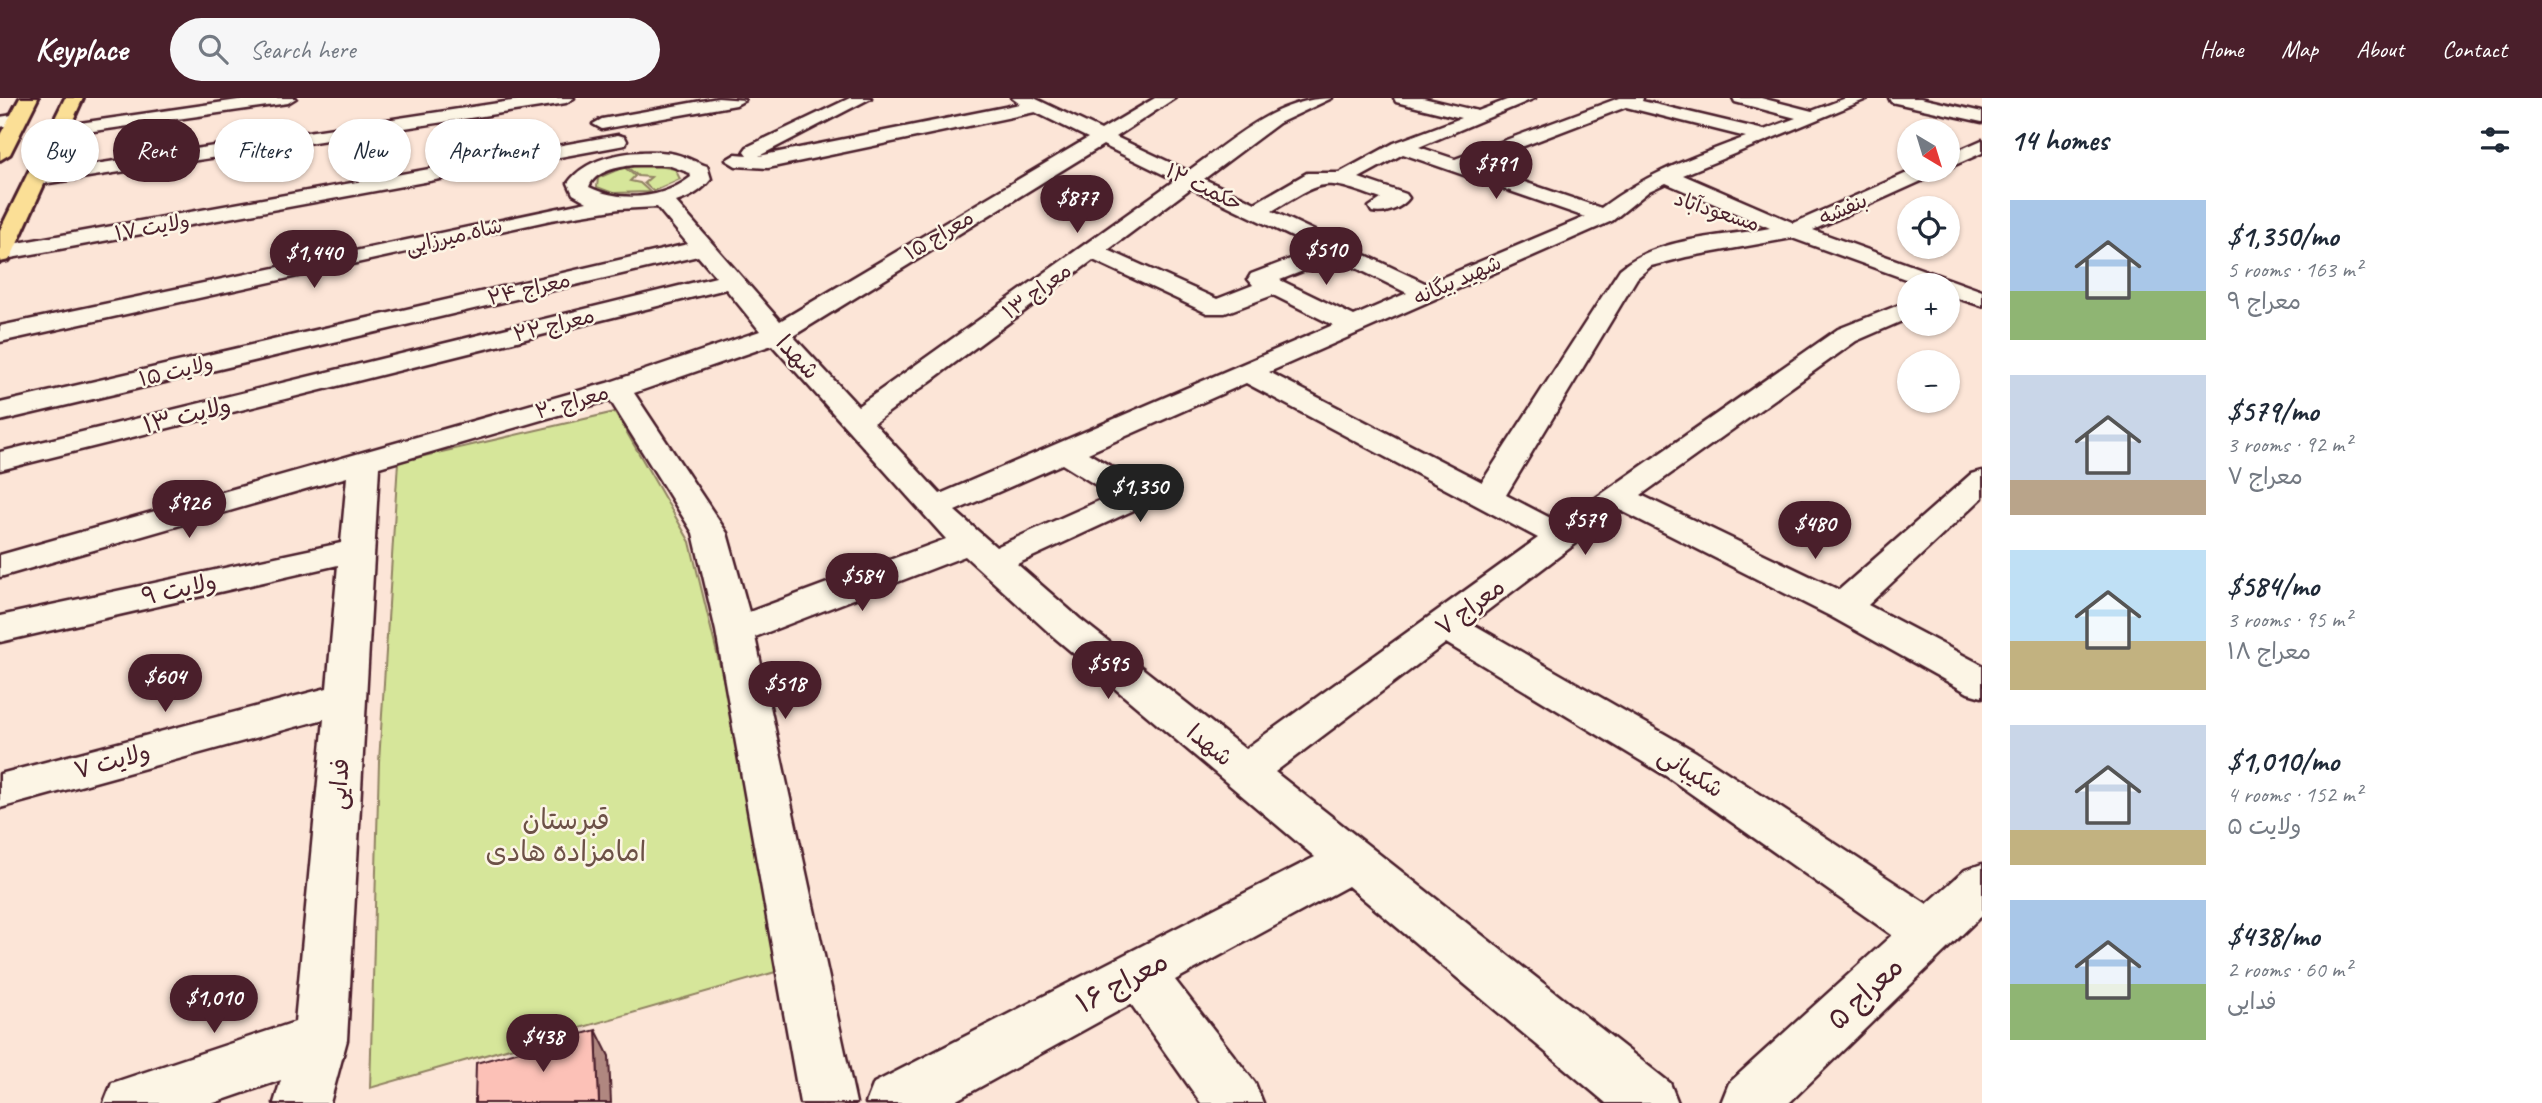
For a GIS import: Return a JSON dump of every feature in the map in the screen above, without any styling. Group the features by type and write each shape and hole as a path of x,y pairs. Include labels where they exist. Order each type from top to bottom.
{"main road":[{"path":"0,154 9,121 29,98"},
{"path":"68,119 79,105"},
{"path":"0,254 35,182"}],"street":[{"path":"99,125 288,98"},
{"path":"789,113 825,98"},
{"name":"شاه میرزایی","path":"0,334 551,214 661,198 688,189 697,184 702,175 863,98"},
{"name":"معراج ۱۵","path":"777,334 1167,98"},
{"name":"معراج ۱۳","path":"857,421 1273,119 1324,98"},
{"path":"1402,98 1476,116"},
{"path":"1342,179 1401,147 1527,98"},
{"path":"1741,98 1814,117"},
{"name":"شهید بیگانه","path":"935,508 1604,216 1642,187 1666,175 1861,98"},
{"path":"1897,98 1982,117"},
{"path":"99,169 332,134 584,107 736,100"},
{"path":"1455,165 1631,100 1766,136"},
{"path":"736,160 768,162 1028,102"},
{"name":"حکمت ۱۲","path":"1028,102 1426,293"},
{"path":"584,107 618,141 652,159"},
{"path":"614,163 621,156 615,146 618,141"},
{"name":"ولایت ۱۷","path":"0,254 302,201 618,141"},
{"path":"1960,156 1982,146"},
{"path":"1401,147 1604,216"},
{"path":"685,162 708,150"},
{"path":"621,202 595,198 580,190 578,183 584,176 614,163 652,159 685,162 700,170 702,175"},
{"name":"مسعودآباد","path":"1666,175 1794,231 1906,273"},
{"path":"1256,211 1314,177 1342,179 1399,198 1380,207"},
{"path":"297,182 302,201"},
{"name":"بنفشه","path":"1488,498 1628,274 1643,261 1684,250 1794,231 1903,182"},
{"name":"مسعودآباد","path":"1642,187 1767,227 1794,231"},
{"name":"شاه میرزایی","path":"0,319 421,230 531,205 580,190"},
{"name":"شهدا","path":"661,198 734,280 777,334 935,508 980,552 1067,628 1243,773 1650,1103"},
{"name":"معراج ۲۴","path":"353,331 705,247"},
{"path":"1093,250 1216,308 1273,286"},
{"path":"1337,250 1260,279 1353,325"},
{"name":"معراج ۲۲","path":"374,370 734,280"},
{"name":"مسعودآباد","path":"1960,292 1982,299"},
{"name":"معراج ۷","path":"1243,773 1618,496 1847,335 1897,314"},
{"name":"ولایت ۱۵","path":"0,412 353,331"},
{"name":"معراج ۲۰","path":"0,566 618,389 777,334"},
{"name":"ولایت ۱۳","path":"0,461 374,370"},
{"path":"1247,372 1563,538"},
{"path":"618,389 710,533 735,631 828,1103"},
{"path":"735,631 980,552 1136,496 1065,452"},
{"name":"فدایی","path":"302,1103 320,1040 364,462"},
{"path":"1843,607 1982,481"},
{"path":"1618,496 1843,607 1982,683"},
{"name":"ولایت ۹","path":"0,629 357,550"},
{"name":"شکیبانی","path":"1445,625 1681,764 1929,933"},
{"name":"ولایت ۷","path":"0,791 346,698"},
{"name":"معراج ۱۶","path":"894,1103 1351,861"},
{"name":"معراج ۵","path":"1749,1103 1982,884"},
{"path":"1139,973 1235,1103"},
{"path":"132,1103 320,1040"}],"green space":[{"path":"653,165 675,169 680,179 653,191 644,183 651,177 638,176 627,167"},
{"path":"624,167 635,176 630,181 640,183 650,192 613,193 597,187 598,178"},
{"name":"قبرستان امامزاده هادی","path":"615,412 690,542 793,967 370,1088 379,762 398,462"}],"building":[{"path":"596,1030 599,1103 475,1103 476,1063"}]}
